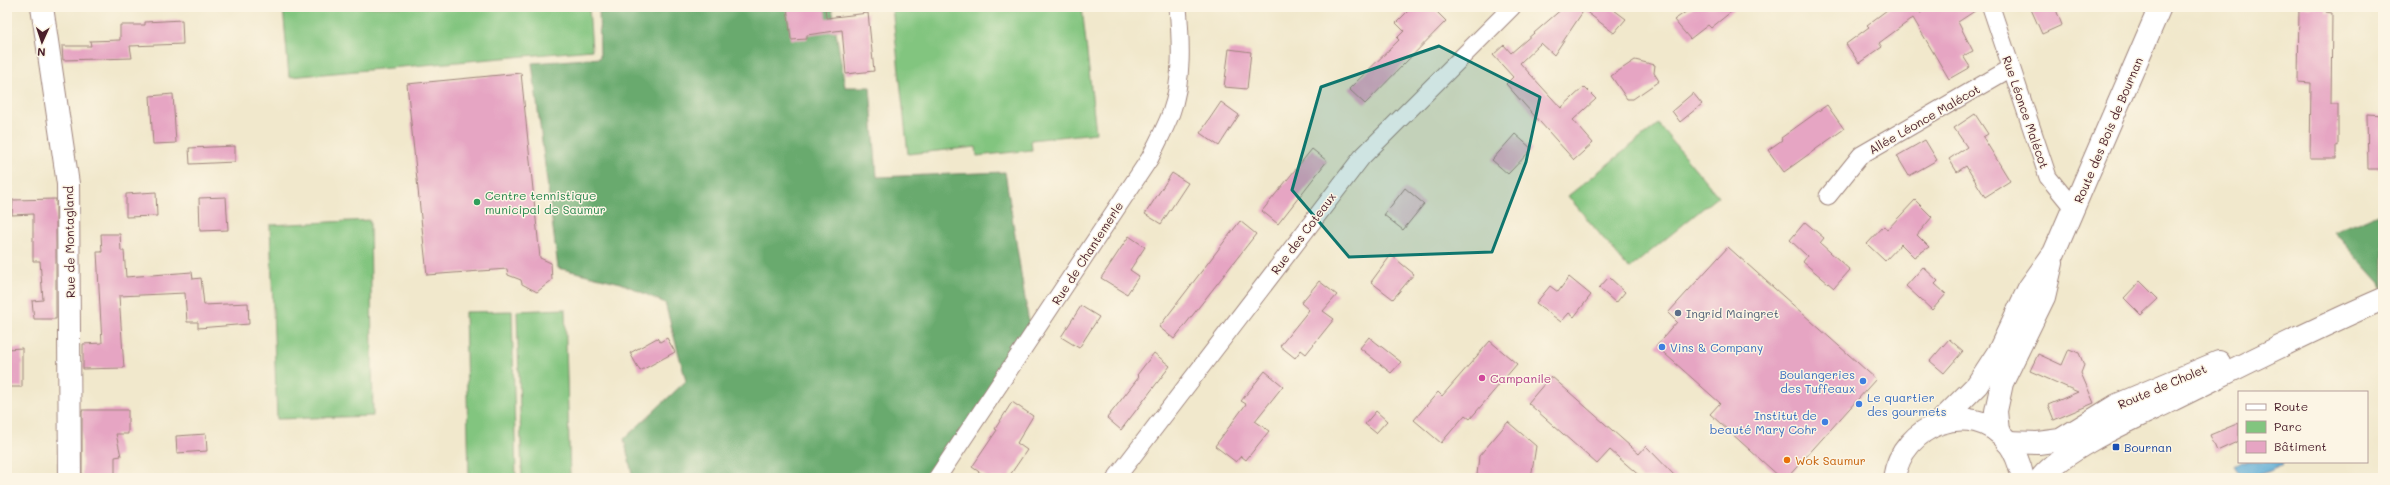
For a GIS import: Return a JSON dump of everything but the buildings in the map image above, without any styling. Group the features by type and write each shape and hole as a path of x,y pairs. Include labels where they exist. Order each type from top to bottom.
{"street":[{"name":"Rue de Montagland","path":"42,7 68,184 70,478"},
{"name":"Rue de Chantemerle","path":"937,478 1150,158 1171,113 1178,79 1181,39 1178,7"},
{"name":"Rue des Coteaux","path":"1116,478 1362,157 1512,7"},
{"name":"Rue Léonce Malécot","path":"1991,7 2048,176 2074,209"},
{"name":"Route des Bois de Bournan","path":"1940,422 1977,385 1999,351 2029,288 2054,253 2160,7"},
{"name":"Allée Léonce Malécot","path":"1828,196 1861,155 2011,68"},
{"name":"Route des Bois de Bournan","path":"2002,437 1996,411 2002,383 2044,297 2054,253"},
{"name":"Route de Cholet","path":"2041,478 2062,459 2107,432 2320,326 2383,299"},
{"name":"Route de Cholet","path":"2002,437 2038,443 2060,440 2117,405 2206,367 2320,326"},
{"path":"1894,478 1896,465 1906,446 1921,431 1940,422 1960,420 1980,423 2002,437 2019,460 2023,478"}],"highlighted area":[{"path":"1439,46 1540,97 1526,162 1492,252 1349,257 1292,190 1321,87"}],"green space":[{"path":"283,7 589,7 592,50 289,77"},
{"path":"599,7 832,7 845,87 870,87 877,177 1005,172 1029,324 937,478 633,478 624,439 686,381 665,303 621,283 558,268 532,63 600,58"},
{"path":"892,7 1082,7 1096,133 1031,140 1032,150 977,156 976,147 908,154"},
{"path":"1658,124 1718,196 1629,269 1568,196"},
{"path":"2383,211 2383,292 2380,283 2334,232"},
{"path":"370,220 373,416 277,419 270,225"},
{"path":"565,309 570,478 522,478 517,311"},
{"path":"512,311 516,478 469,478 465,312"}],"water":[{"path":"2238,463 2283,463 2282,465 2255,476 2243,475 2234,465"}],"place":[{"name":"Centre tennistique municipal de Saumur","path":"477,202"},
{"name":"Ingrid Maingret","path":"1678,313"},
{"name":"Vins & Company","path":"1662,347"},
{"name":"Campanile","path":"1482,378"},
{"name":"Boulangeries des Tuffeaux","path":"1863,381"},
{"name":"Le quartier des gourmets","path":"1859,404"},
{"name":"Institut de beauté Mary Cohr","path":"1825,422"},
{"name":"Bournan","path":"2116,447"},
{"name":"Wok Saumur","path":"1787,460"}]}
